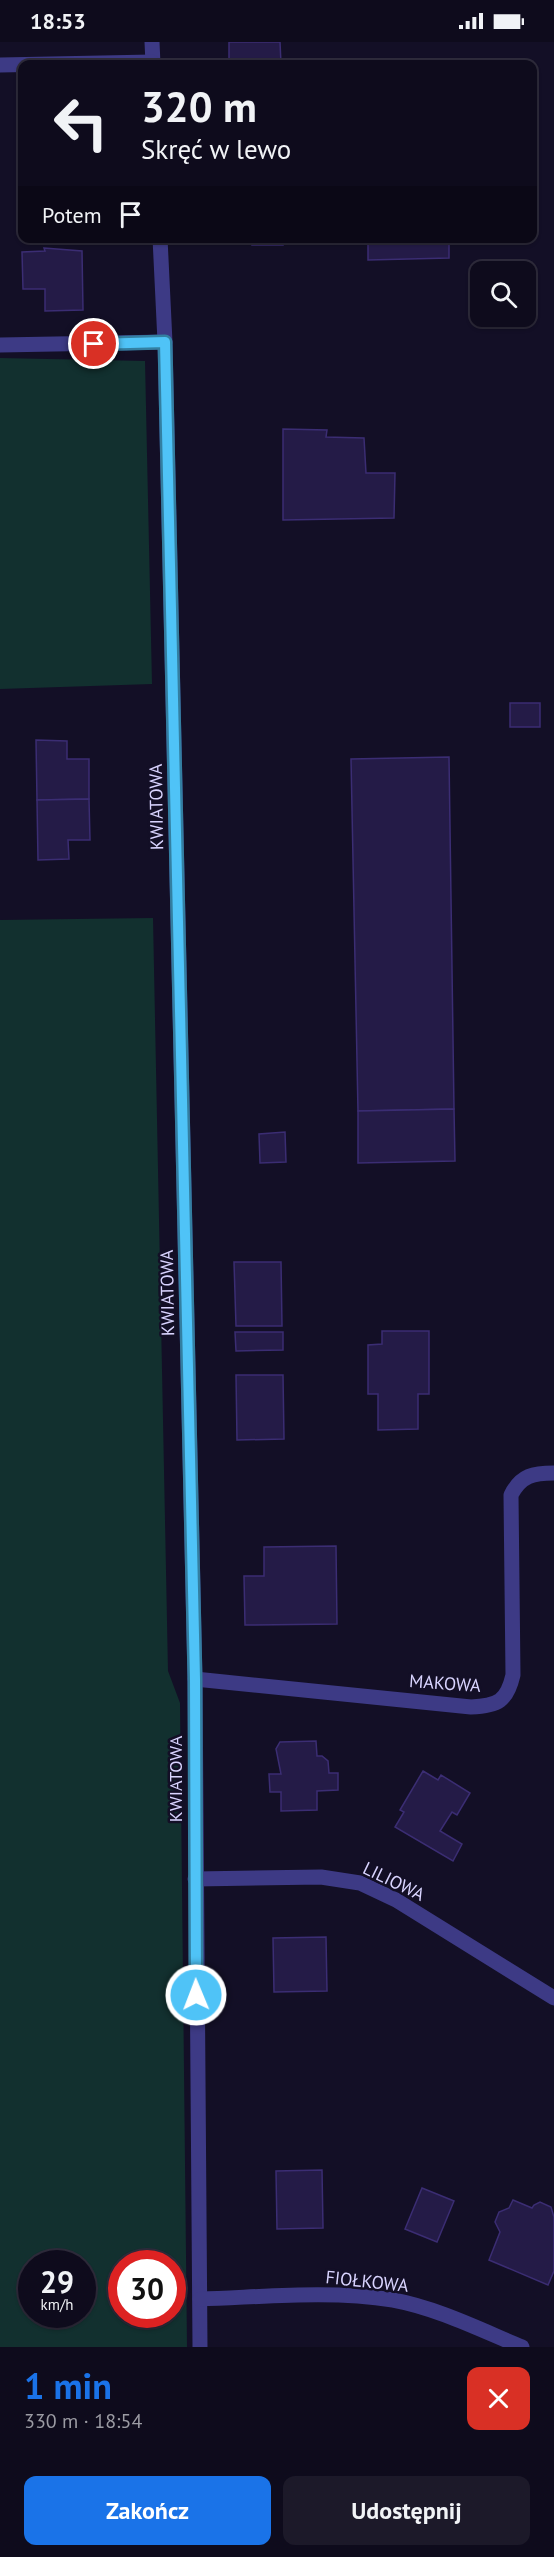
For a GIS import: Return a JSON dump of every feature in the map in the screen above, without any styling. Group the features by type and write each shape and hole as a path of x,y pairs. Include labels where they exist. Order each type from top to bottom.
{"street":[{"path":"152,42 153,60"},
{"path":"0,65 18,65"},
{"name":"KWIATOWA","path":"160,243 165,342 195,1679 200,2347"},
{"path":"0,345 165,342"},
{"name":"MAKOWA","path":"195,1679 471,1707 487,1706 501,1701 510,1690 513,1675 511,1495 517,1483 529,1475 554,1473"},
{"name":"LILIOWA","path":"195,1879 321,1877 360,1883 396,1900 554,1998"},
{"name":"FIOŁKOWA","path":"200,2299 338,2295 394,2301 447,2316 522,2347"}],"green space":[{"path":"0,358 145,361 152,684 0,689"},
{"path":"153,918 168,1671 180,1703 186,2250 108,2250 108,2328 186,2328 186,2255 187,2347 0,2347 0,920"}],"building":[{"path":"229,42 280,42 281,60 229,60"},
{"path":"252,243 283,243 283,245 252,245"},
{"path":"368,243 449,243 449,258 368,260"},
{"path":"44,248 82,251 83,310 45,311 45,289 23,289 22,252 45,251"},
{"path":"283,429 327,430 326,437 364,438 366,473 395,473 394,518 283,520"},
{"path":"510,703 540,703 540,727 510,727"},
{"path":"36,740 67,741 67,759 89,759 89,799 37,800"},
{"path":"449,757 454,1109 358,1111 351,759"},
{"path":"89,799 90,840 68,840 69,859 38,860 37,800"},
{"path":"454,1109 455,1161 358,1163 358,1111"},
{"path":"285,1132 286,1162 260,1163 259,1134"},
{"path":"234,1262 281,1262 282,1326 236,1326"},
{"path":"382,1331 429,1331 429,1394 418,1394 418,1429 378,1430 378,1394 368,1394 368,1345 382,1344"},
{"path":"235,1332 283,1332 283,1350 236,1351"},
{"path":"236,1375 283,1375 284,1439 237,1440"},
{"path":"336,1546 337,1624 245,1625 244,1576 264,1576 264,1547"},
{"path":"316,1741 317,1756 322,1756 328,1761 329,1773 338,1773 338,1790 317,1791 317,1810 281,1811 281,1792 270,1792 269,1774 281,1774 276,1749 280,1742"},
{"path":"423,1771 438,1780 441,1775 470,1793 457,1815 452,1812 440,1831 462,1844 453,1861 395,1827 404,1812 400,1810"},
{"path":"326,1937 327,1991 274,1992 273,1938"},
{"path":"322,2170 323,2228 277,2229 276,2171"},
{"path":"422,2188 454,2201 437,2242 405,2229"},
{"path":"513,2200 532,2208 540,2202 551,2207 554,2217 554,2271 548,2285 489,2260 500,2232 495,2222 499,2212 509,2208"}],"route":[{"path":"94,344 165,342 195,1679 196,1995"}]}
